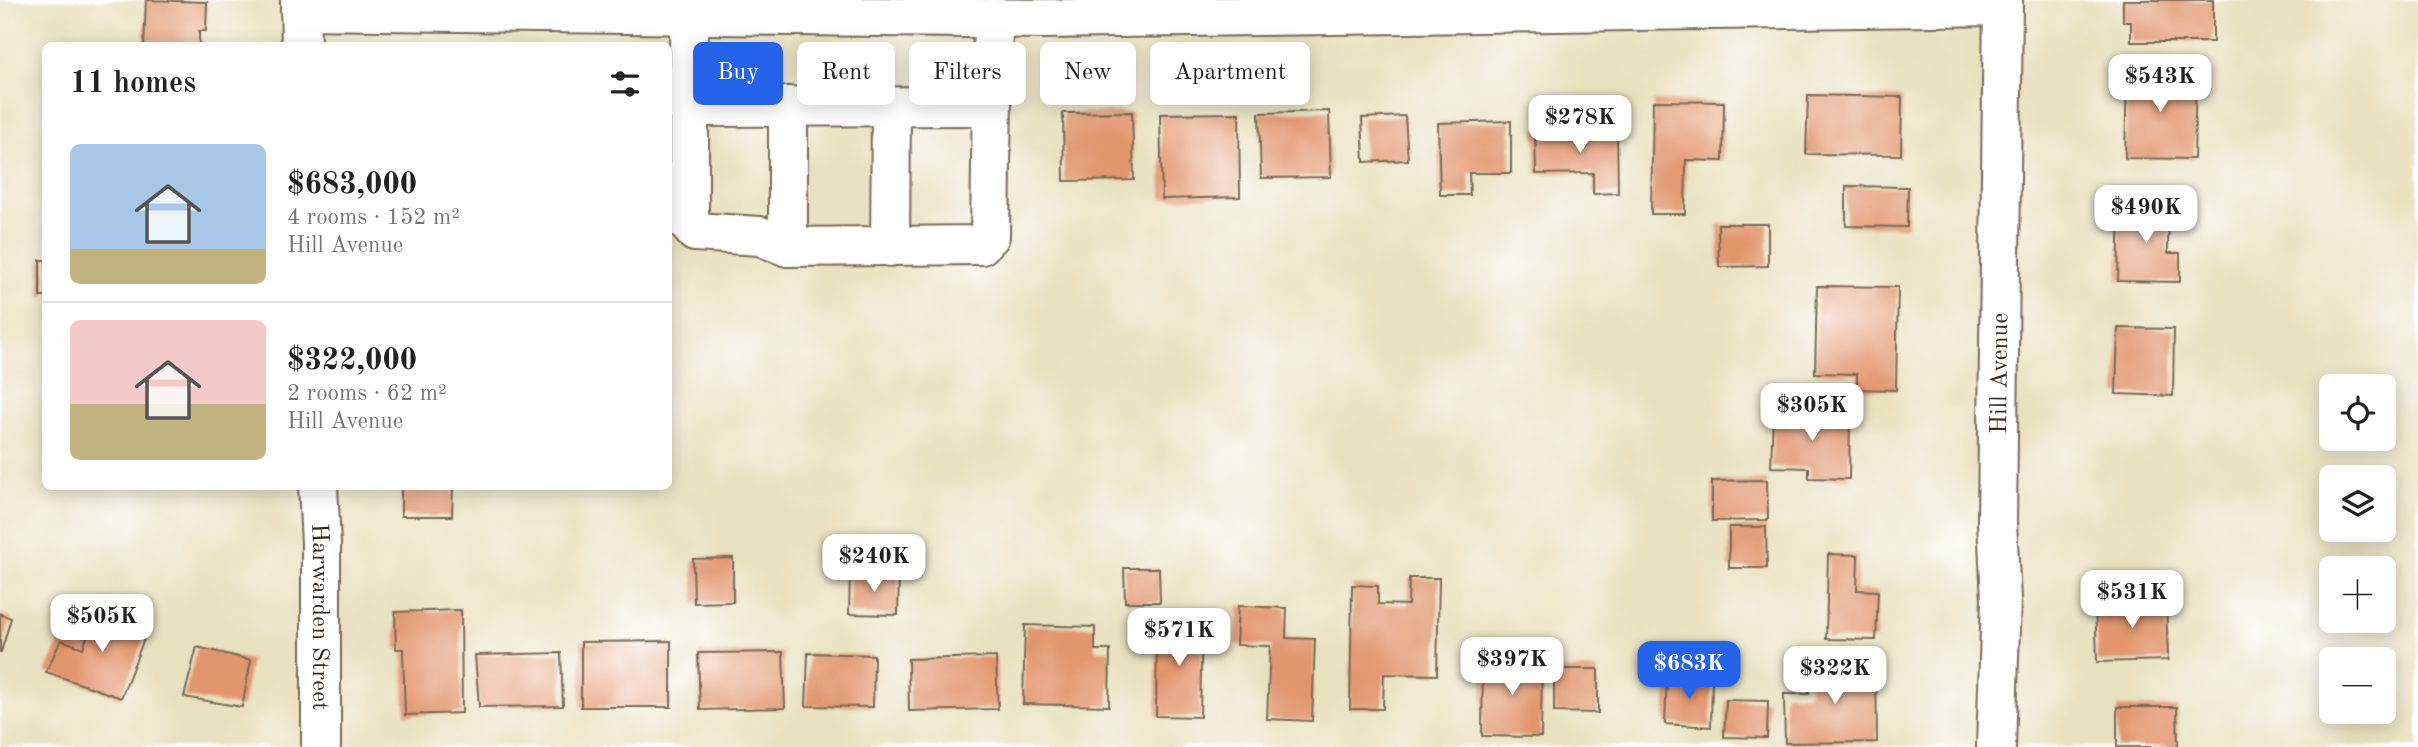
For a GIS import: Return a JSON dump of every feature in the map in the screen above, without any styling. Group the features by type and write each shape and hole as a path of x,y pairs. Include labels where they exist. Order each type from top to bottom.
{"street":[{"path":"300,18 689,15 993,18 1043,9 2003,3"},
{"name":"Hill Avenue","path":"1996,747 2001,600 1997,522 2003,3"},
{"path":"689,15 686,107 689,225 695,232 760,236 788,247 969,247 981,245 990,236 993,18"},
{"path":"788,106 788,247"},
{"path":"890,247 891,106"},
{"path":"686,107 992,106"},
{"name":"Harwarden Street","path":"318,490 321,544 321,747"}],"building":[{"path":"146,0 207,2 206,31 199,31 199,42 144,42"},
{"path":"2123,0 2213,0 2213,42 2131,42 2131,22 2123,22"},
{"path":"2127,69 2196,71 2194,159 2125,158"},
{"path":"1808,95 1902,97 1901,155 1806,154"},
{"path":"1653,101 1724,102 1723,161 1686,160 1685,214 1651,214"},
{"path":"1329,111 1331,177 1261,178 1259,113"},
{"path":"1132,112 1134,180 1064,181 1063,113"},
{"path":"1239,113 1240,197 1162,199 1160,114"},
{"path":"1405,116 1408,160 1364,162 1362,118"},
{"path":"1511,121 1511,173 1469,173 1470,195 1440,195 1438,123"},
{"path":"1617,128 1618,193 1593,194 1593,173 1536,174 1535,129"},
{"path":"1846,186 1908,187 1907,227 1846,226"},
{"path":"2120,204 2169,205 2168,253 2180,253 2180,282 2118,281"},
{"path":"1718,224 1768,224 1768,266 1719,267"},
{"path":"40,260 42,260 42,297"},
{"path":"1817,286 1898,287 1896,390 1857,389 1857,374 1815,373"},
{"path":"2118,328 2174,329 2173,396 2116,394"},
{"path":"1773,412 1850,414 1849,479 1809,478 1809,468 1771,467"},
{"path":"1767,480 1768,520 1712,521 1712,481"},
{"path":"401,490 453,490 452,516 401,516"},
{"path":"1729,527 1766,527 1767,568 1729,568"},
{"path":"1828,554 1858,555 1857,590 1878,591 1876,640 1826,639"},
{"path":"733,558 733,602 694,603 693,559"},
{"path":"1124,568 1159,568 1160,602 1125,602"},
{"path":"850,573 899,574 898,615 849,614"},
{"path":"1409,578 1439,578 1437,675 1384,674 1383,709 1350,709 1352,585 1378,586 1378,604 1408,605"},
{"path":"2166,598 2168,660 2097,662 2095,600"},
{"path":"1238,606 1287,608 1286,638 1315,639 1312,721 1267,719 1270,646 1236,645"},
{"path":"98,607 149,626 121,698 46,672 61,640 83,648"},
{"path":"461,610 462,713 405,715 403,649 396,649 395,612"},
{"path":"0,614 11,618 1,652 0,652"},
{"path":"1157,620 1202,621 1200,717 1156,716"},
{"path":"1025,625 1095,627 1095,650 1110,650 1109,706 1023,704"},
{"path":"671,641 671,707 581,707 581,642"},
{"path":"197,647 251,660 242,707 184,697"},
{"path":"783,652 785,708 700,710 698,653"},
{"path":"561,653 563,706 479,707 475,655"},
{"path":"808,653 874,655 873,707 806,706"},
{"path":"996,657 998,709 909,711 908,659"},
{"path":"1483,658 1542,658 1541,737 1482,736"},
{"path":"1838,661 1876,661 1877,742 1785,743 1784,694 1809,694 1809,671 1838,671"},
{"path":"1554,669 1598,669 1598,713 1554,712"},
{"path":"1667,676 1712,678 1711,727 1665,724"},
{"path":"1726,700 1768,701 1767,738 1724,737"},
{"path":"2117,707 2177,707 2178,747 2117,747"}]}
